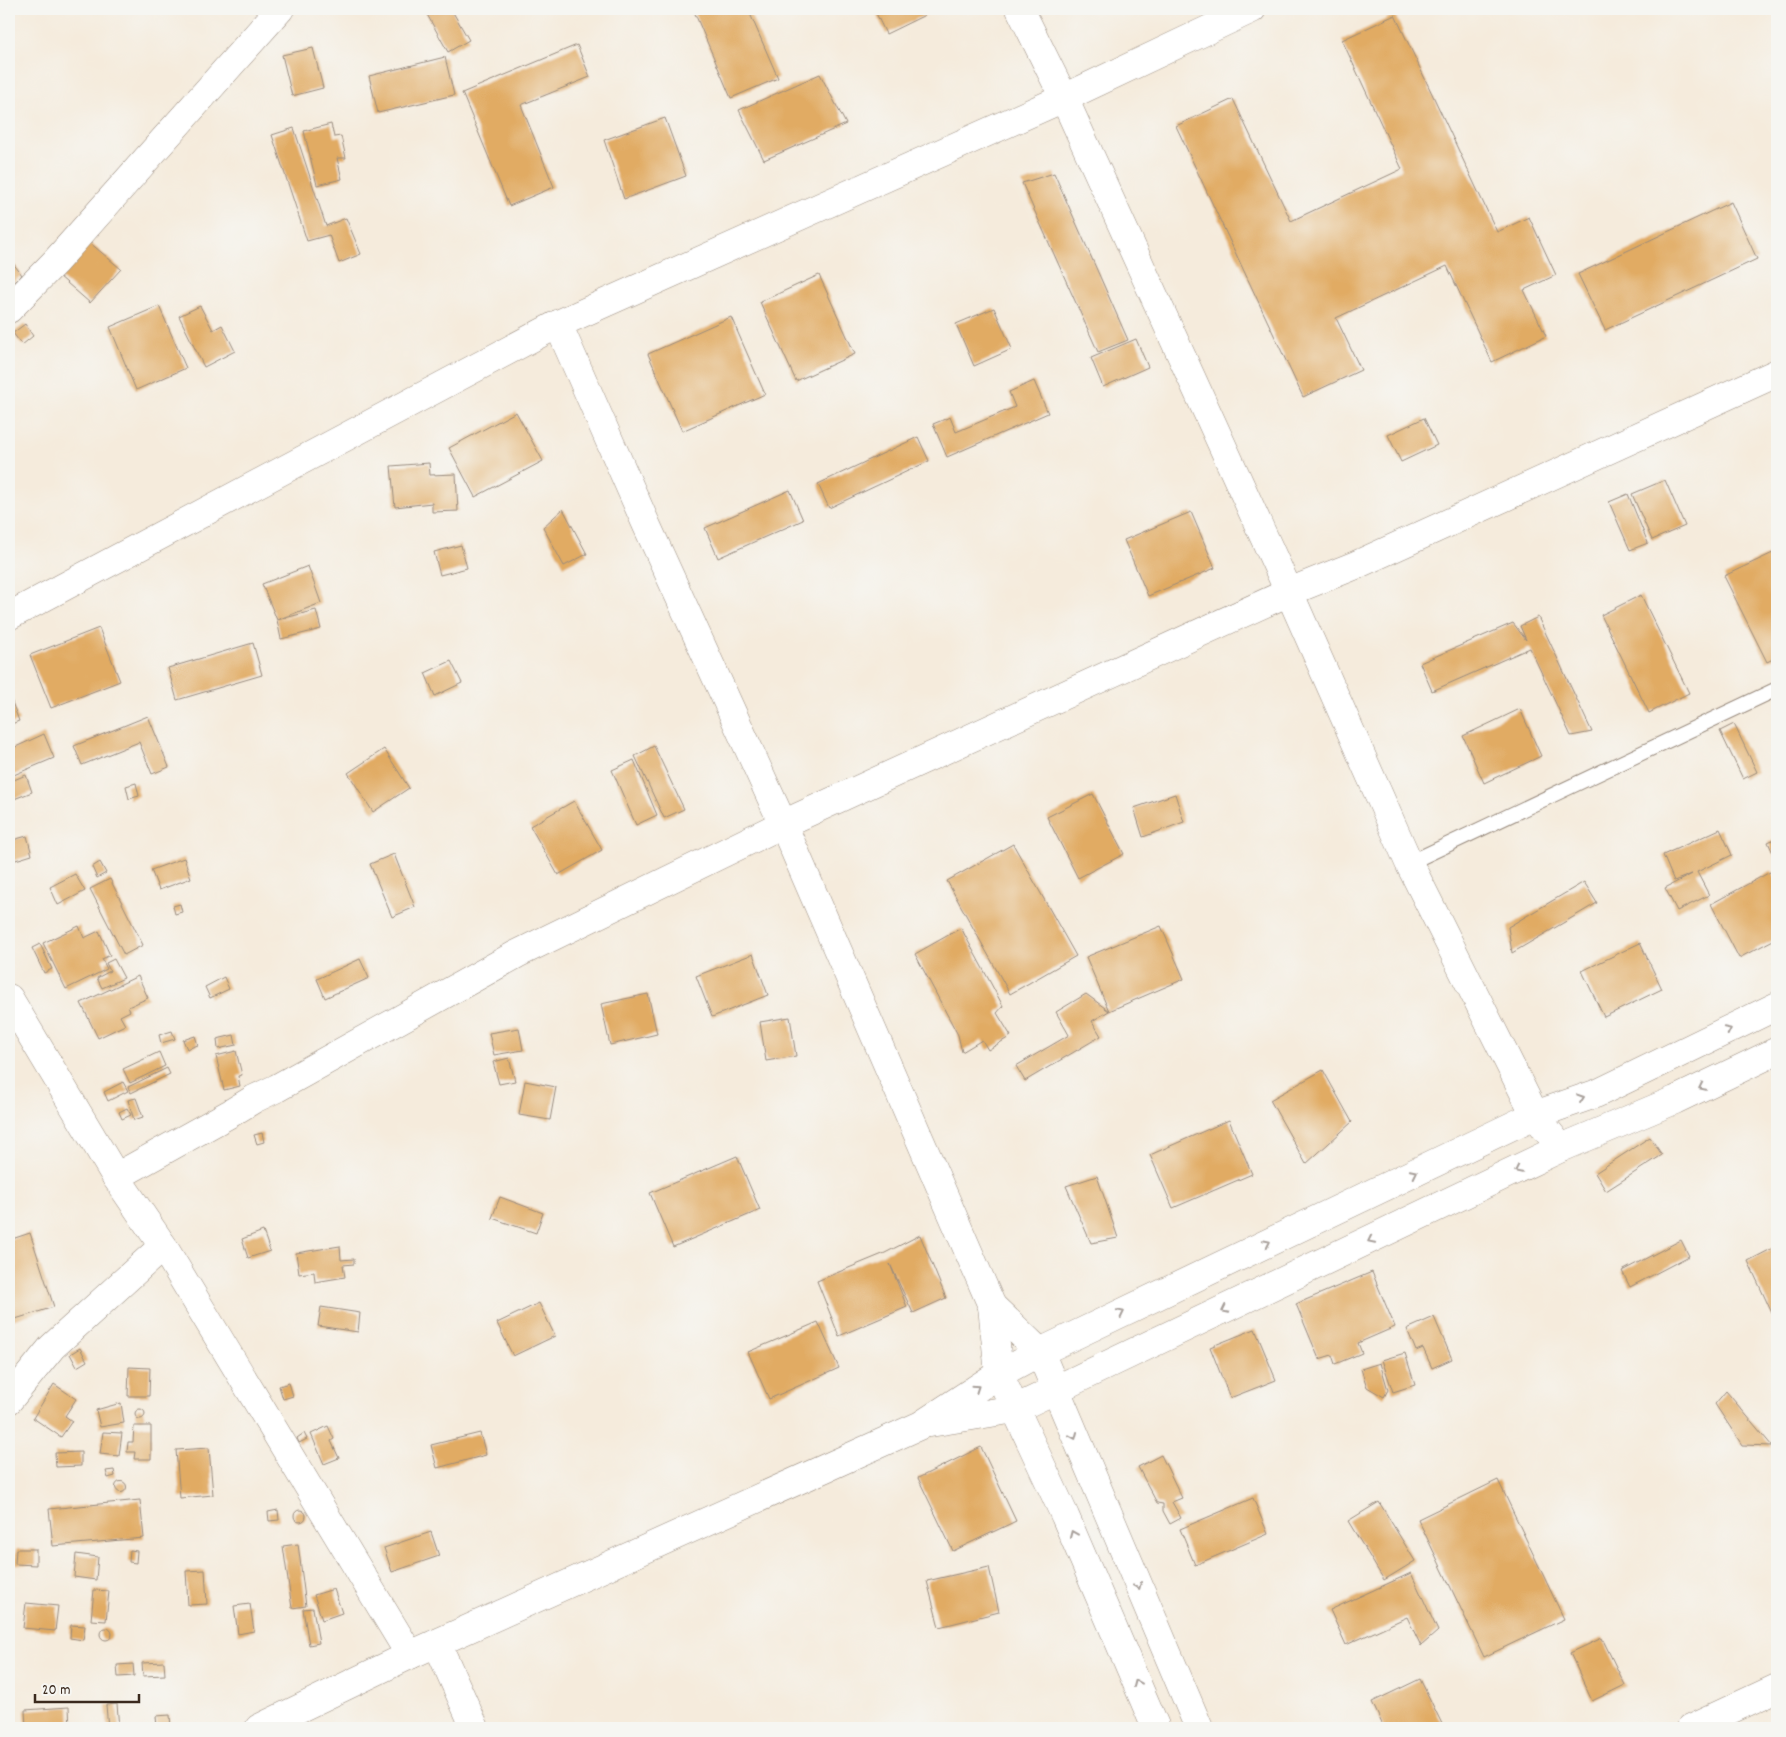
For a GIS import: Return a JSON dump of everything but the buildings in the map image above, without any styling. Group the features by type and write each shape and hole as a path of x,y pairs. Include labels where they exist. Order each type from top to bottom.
{"street":[{"path":"9,309 55,262 280,9"},
{"path":"1020,9 1064,98 1289,592 1409,862 1535,1115 1562,1148"},
{"path":"9,616 558,324 1064,98 1252,9"},
{"path":"558,324 647,526 783,824 992,1306 999,1374 1065,1516 1156,1728"},
{"path":"116,1177 517,954 783,824 1289,592 1356,565 1777,373"},
{"path":"9,998 116,1177 163,1246 410,1655"},
{"path":"259,1728 410,1655 921,1425 999,1374 1040,1352 1535,1115 1598,1093 1777,1006"},
{"path":"921,1425 1015,1409 1055,1392 1562,1148 1675,1100 1777,1051"},
{"path":"9,1400 52,1346 163,1246"},
{"path":"992,1306 1040,1352 1055,1392 1199,1728"},
{"path":"438,1643 476,1728"},
{"path":"1691,1728 1777,1688"}],"lane":[{"path":"1409,862 1777,689"}]}
